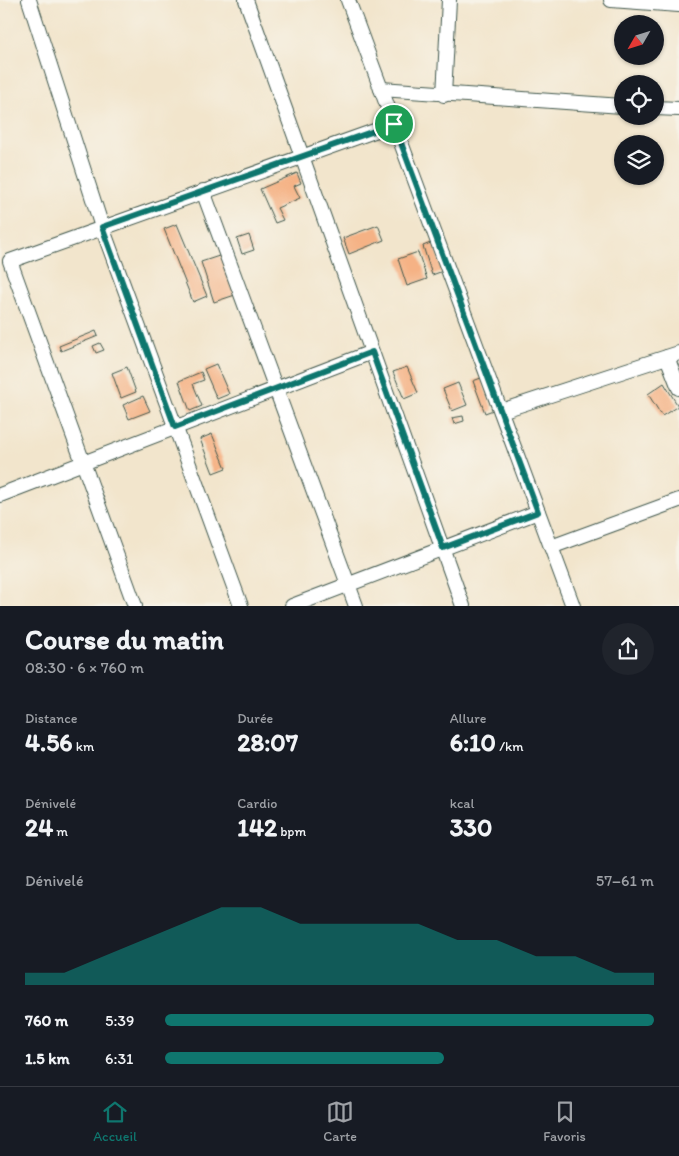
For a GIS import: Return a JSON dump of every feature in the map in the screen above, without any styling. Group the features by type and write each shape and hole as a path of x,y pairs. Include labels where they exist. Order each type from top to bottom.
{"street":[{"path":"30,0 102,227 241,606"},
{"path":"246,0 463,606"},
{"path":"348,0 573,606"},
{"path":"444,95 449,0"},
{"path":"611,0 679,5"},
{"path":"382,89 444,95 614,106"},
{"path":"664,108 679,109"},
{"path":"135,606 10,261 394,124"},
{"path":"203,191 356,606"},
{"path":"0,495 372,352"},
{"path":"500,411 673,355 679,388"},
{"path":"551,547 679,500"},
{"path":"292,606 538,512"}],"building":[{"path":"297,173 301,183 294,186 300,198 277,208 283,220 275,223 260,189"},
{"path":"177,224 207,296 193,302 164,229"},
{"path":"378,225 384,240 349,254 343,238"},
{"path":"249,235 254,250 242,254 237,239"},
{"path":"433,242 443,271 432,275 423,246"},
{"path":"418,252 427,279 407,286 398,259"},
{"path":"222,255 235,295 214,302 201,262"},
{"path":"96,331 98,336 61,351 59,346"},
{"path":"100,343 104,350 96,353 93,346"},
{"path":"216,364 229,394 217,399 204,369"},
{"path":"127,367 136,392 121,398 112,373"},
{"path":"407,367 418,393 404,399 393,372"},
{"path":"201,372 204,380 193,384 202,406 190,411 179,381"},
{"path":"481,378 493,410 485,413 473,381"},
{"path":"458,383 467,405 452,411 443,389"},
{"path":"664,383 678,406 662,416 648,394"},
{"path":"143,396 150,411 129,419 123,405"},
{"path":"463,416 464,421 454,424 452,418"},
{"path":"212,434 226,468 213,473 200,439"}],"route":[{"path":"394,124 538,512 443,548 372,352 175,427 102,227 394,124"}]}
